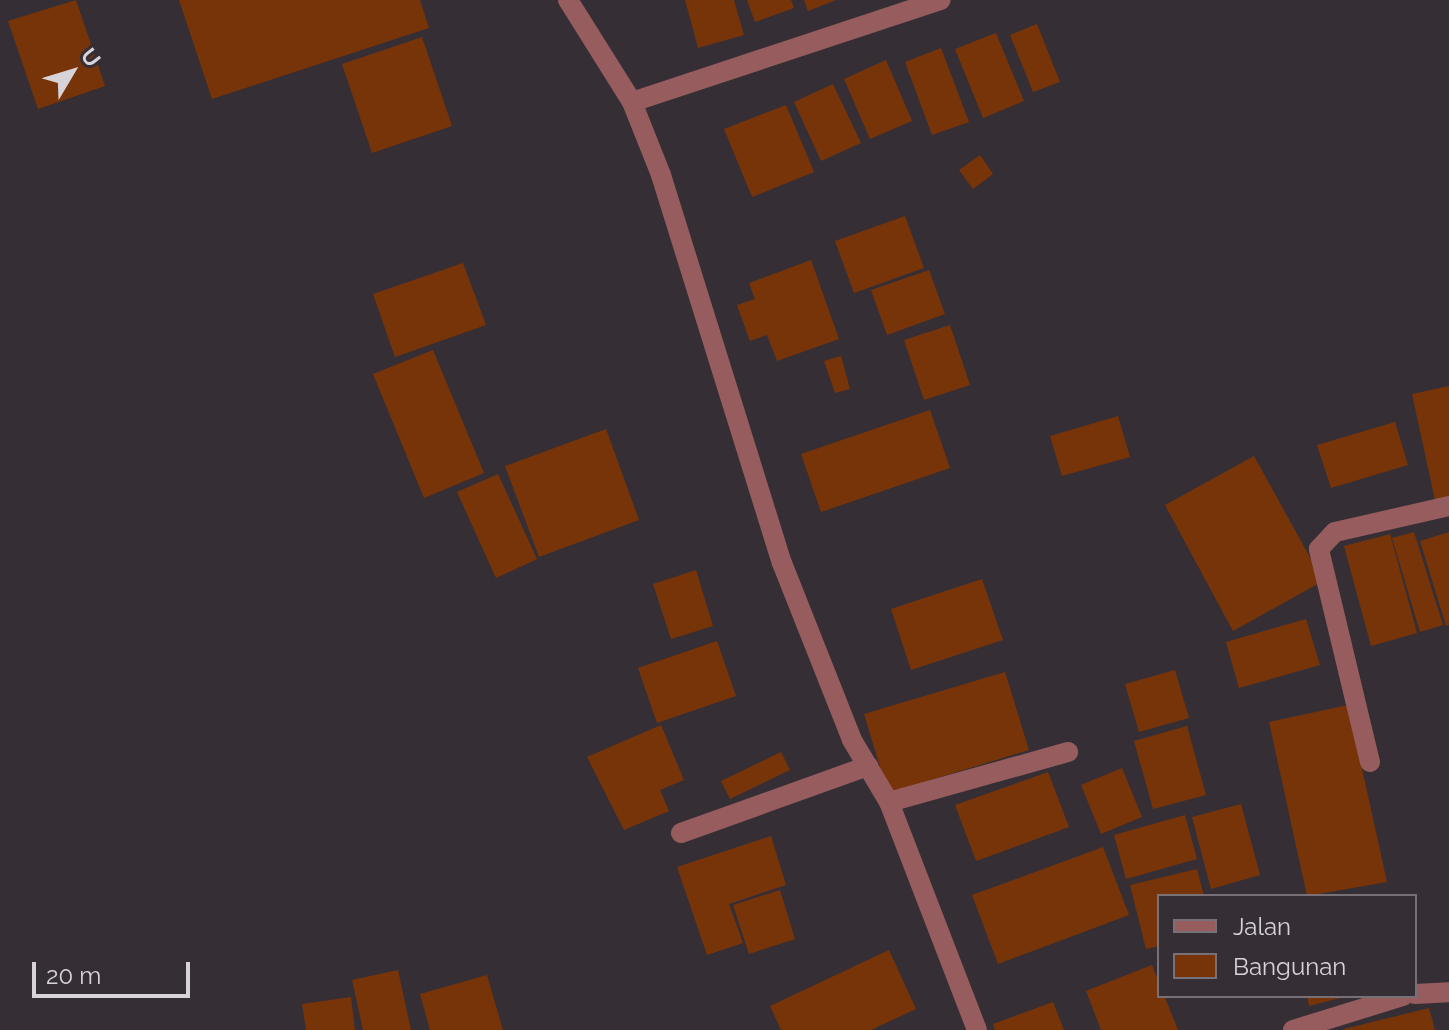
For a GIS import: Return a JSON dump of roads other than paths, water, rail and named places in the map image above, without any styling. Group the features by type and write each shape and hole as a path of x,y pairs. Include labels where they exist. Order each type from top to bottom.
{"street":[{"path":"568,0 632,102 782,563 868,766 889,802 977,1030"},
{"path":"632,102 941,0"},
{"path":"1370,762 1319,549 1335,532 1449,506"},
{"path":"889,802 1068,752"},
{"path":"681,833 868,766"},
{"path":"1417,994 1449,992"},
{"path":"1293,1030 1397,998"}]}
